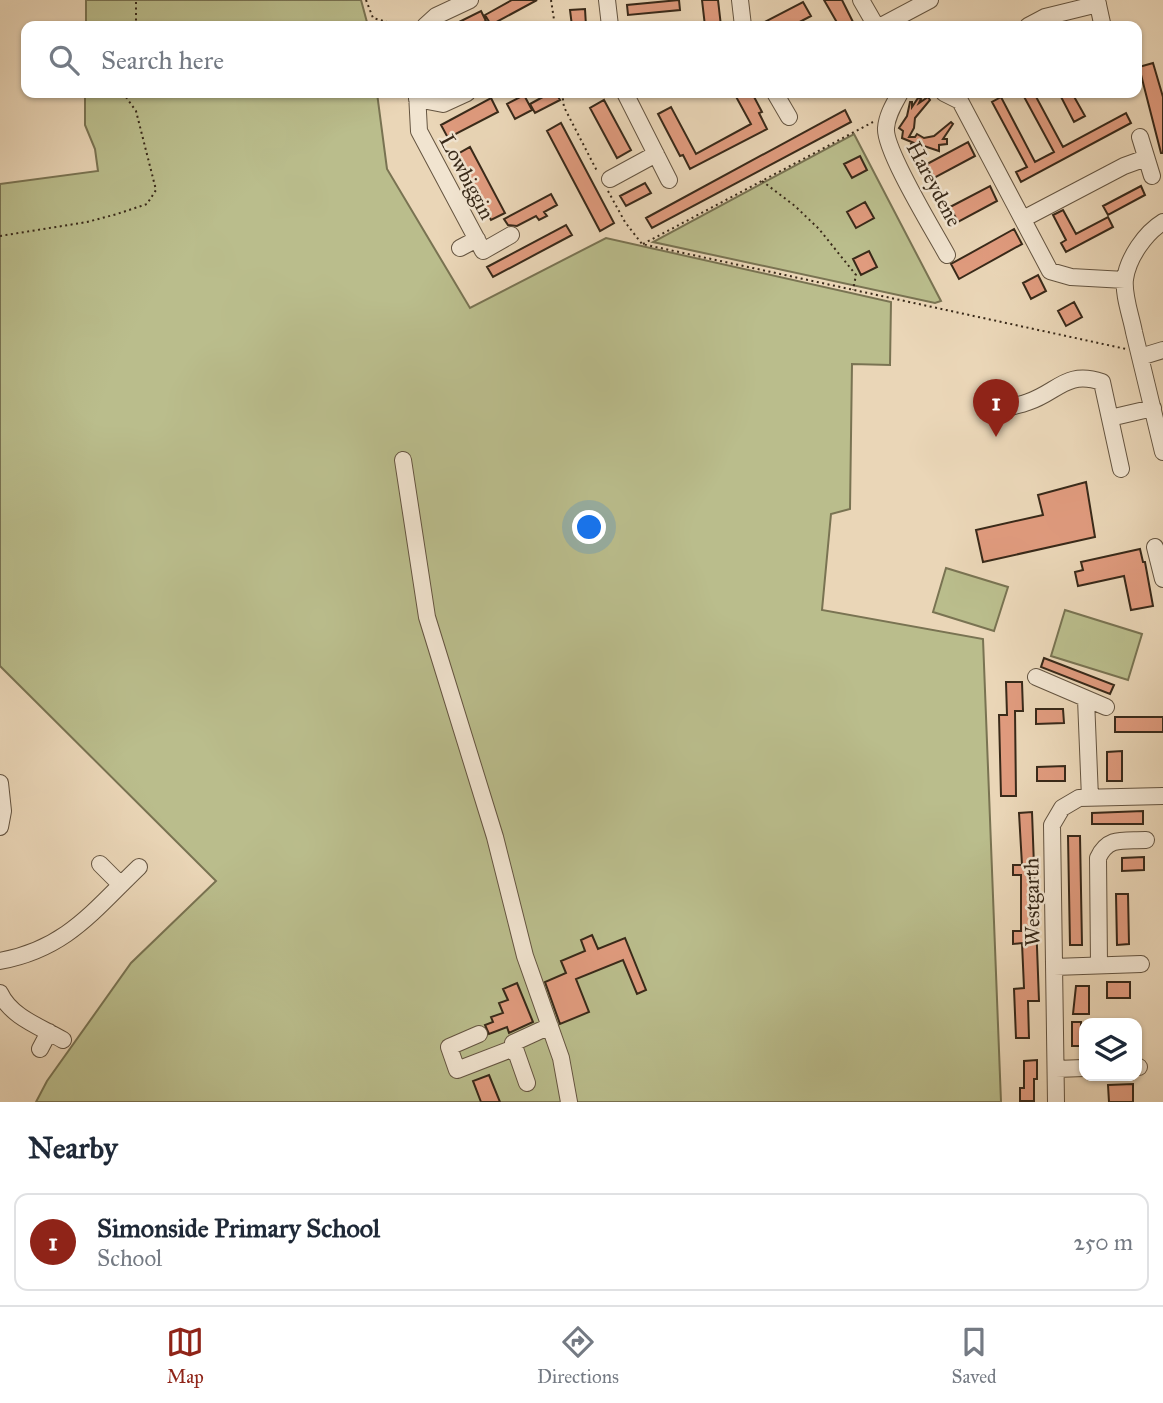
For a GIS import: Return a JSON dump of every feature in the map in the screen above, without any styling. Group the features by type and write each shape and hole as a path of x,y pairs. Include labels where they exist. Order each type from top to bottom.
{"street":[{"path":"430,21 470,0"},
{"path":"607,0 609,21"},
{"path":"740,0 742,21"},
{"path":"861,0 876,21"},
{"path":"889,21 930,0"},
{"path":"1037,21 1098,2 1102,21"},
{"name":"Lowbiggin","path":"417,98 419,131 483,251 511,235"},
{"path":"424,98 443,104 456,98"},
{"path":"628,98 669,180"},
{"path":"778,98 789,117"},
{"name":"Hareydene","path":"897,98 889,113 886,129 890,149 947,255"},
{"path":"962,98 1050,271 1071,277 1125,280"},
{"path":"1140,137 1152,176"},
{"path":"604,178 656,154"},
{"path":"1023,219 1124,166 1146,158"},
{"path":"1163,222 1152,229 1139,247 1125,280 1163,452"},
{"name":"Lowbiggin","path":"460,248 477,239"},
{"path":"1139,351 1163,350"},
{"path":"1005,408 1029,402 1070,379 1081,377 1102,382 1121,469"},
{"path":"1110,418 1153,408"},
{"path":"403,460 427,617 495,836 525,956 561,1058 569,1102"},
{"path":"1156,547 1163,579"},
{"path":"1035,677 1106,707"},
{"path":"1086,699 1090,798"},
{"path":"0,783 3,811 0,827"},
{"name":"Westgarth","path":"1056,1102 1052,825 1062,808 1079,798 1163,796"},
{"path":"1099,965 1098,858 1103,848 1113,842 1146,842"},
{"path":"100,864 120,884"},
{"path":"0,961 31,954 57,942 139,867"},
{"path":"1054,967 1141,964"},
{"path":"0,993 10,1009 56,1036 40,1049"},
{"path":"527,1083 514,1041 550,1026"},
{"path":"479,1034 449,1047 457,1070 514,1048"},
{"path":"1055,1069 1079,1068"}],"path":[{"path":"136,0 136,21"},
{"path":"366,0 373,18 384,21"},
{"path":"551,0 554,21"},
{"path":"0,236 87,222 147,204 156,190 136,111 127,98"},
{"path":"563,98 564,107 625,222 642,244 1139,351"},
{"path":"642,244 872,122 887,124"},
{"path":"761,181 820,229 856,275 853,290"}],"green space":[{"path":"86,0 361,0 367,21 86,21"},
{"path":"85,98 378,98 387,169 470,308 606,238 891,302 890,365 852,364 850,509 831,514 822,610 983,639 1001,1102 36,1102 47,1081 131,963 216,881 0,666 0,184 98,171 95,149 85,125"},
{"path":"854,134 941,301 935,303 653,242"},
{"path":"946,568 1008,587 994,631 933,612"},
{"path":"1065,610 1142,634 1128,680 1051,656"}],"building":[{"path":"512,0 537,0 498,21 489,21 485,15"},
{"path":"679,0 680,10 628,15 627,5"},
{"path":"702,0 718,0 720,21 704,21"},
{"path":"824,0 842,0 852,21 836,21"},
{"path":"803,2 811,16 802,21 767,21"},
{"path":"585,9 586,21 571,21 570,10"},
{"path":"481,11 486,21 461,21"},
{"path":"1153,63 1163,97 1163,153 1142,79 1142,66"},
{"path":"491,98 498,112 448,138 441,125"},
{"path":"518,98 526,98 532,110 515,119 507,104"},
{"path":"541,98 560,100 535,113 530,104"},
{"path":"737,98 755,98 767,129 690,169 683,155 680,156 658,114 671,107 696,154 751,124"},
{"path":"918,98 921,99 919,103 926,98 930,100 915,118 909,137 915,137 917,134 924,138 934,136 951,122 953,124 943,139 947,139 947,144 939,145 939,151 924,146 912,147 911,144 914,143 902,138 903,131 899,128 907,116 910,102 912,107"},
{"path":"1002,98 1035,162 1054,152 1025,98 1037,98 1063,147 1126,113 1131,123 1021,182 1016,172 1027,167 992,102"},
{"path":"1062,98 1075,98 1085,116 1074,122"},
{"path":"604,100 631,150 617,158 590,108"},
{"path":"845,110 851,122 652,228 646,218"},
{"path":"561,123 614,223 600,231 547,131"},
{"path":"968,142 975,156 934,178 927,164"},
{"path":"470,147 505,213 491,220 456,155"},
{"path":"860,156 867,170 852,178 844,164"},
{"path":"645,183 651,193 626,206 620,196"},
{"path":"990,186 997,201 958,222 950,207"},
{"path":"1141,186 1145,195 1108,215 1103,206"},
{"path":"551,194 557,205 544,212 547,216 539,220 536,216 517,226 508,225 504,219"},
{"path":"865,202 874,218 856,228 847,212"},
{"path":"1063,210 1076,234 1108,217 1113,227 1066,252 1061,243 1066,240 1053,215"},
{"path":"566,225 572,235 493,277 487,267"},
{"path":"1014,229 1022,244 959,279 951,264"},
{"path":"869,251 877,267 861,275 853,259"},
{"path":"1038,275 1046,291 1031,299 1023,283"},
{"path":"1074,302 1082,317 1066,326 1058,311"},
{"path":"1086,482 1095,537 983,562 976,530 1043,515 1038,495"},
{"path":"1140,549 1153,606 1131,610 1124,576 1078,586 1075,572 1083,570 1081,562"},
{"path":"1044,658 1114,685 1110,694 1041,667"},
{"path":"1006,682 1022,682 1023,711 1015,711 1016,796 1001,796 999,715 1007,715"},
{"path":"1036,709 1063,709 1064,723 1036,724"},
{"path":"1115,717 1163,717 1163,732 1115,732"},
{"path":"1122,751 1122,781 1107,781 1107,752"},
{"path":"1065,766 1065,781 1037,781 1037,767"},
{"path":"1143,811 1143,824 1092,824 1092,813"},
{"path":"1032,812 1039,1001 1028,1001 1029,1038 1016,1038 1014,989 1024,988 1022,943 1013,944 1013,931 1021,931 1021,875 1013,875 1013,865 1022,865 1019,813"},
{"path":"1068,836 1080,836 1082,945 1070,945"},
{"path":"1144,857 1144,870 1122,871 1122,858"},
{"path":"1116,894 1128,894 1129,944 1117,945"},
{"path":"592,935 598,949 625,938 646,990 637,994 623,960 576,979 589,1012 560,1024 545,982 566,973 561,961 585,951 581,940"},
{"path":"1107,982 1130,982 1130,998 1107,998"},
{"path":"517,983 533,1022 509,1033 507,1027 489,1034 485,1025 493,1022 491,1017 503,1013 499,1003 508,1000 503,989"},
{"path":"1076,986 1089,986 1089,1014 1073,1014"},
{"path":"1072,1022 1079,1022 1079,1046 1072,1046"},
{"path":"1037,1060 1034,1101 1020,1101 1020,1088 1024,1088 1024,1061"},
{"path":"489,1075 500,1102 481,1102 473,1081"},
{"path":"1133,1084 1133,1102 1109,1102 1108,1085"}],"place":[{"name":"Simonside Primary School","path":"996,437"}]}
